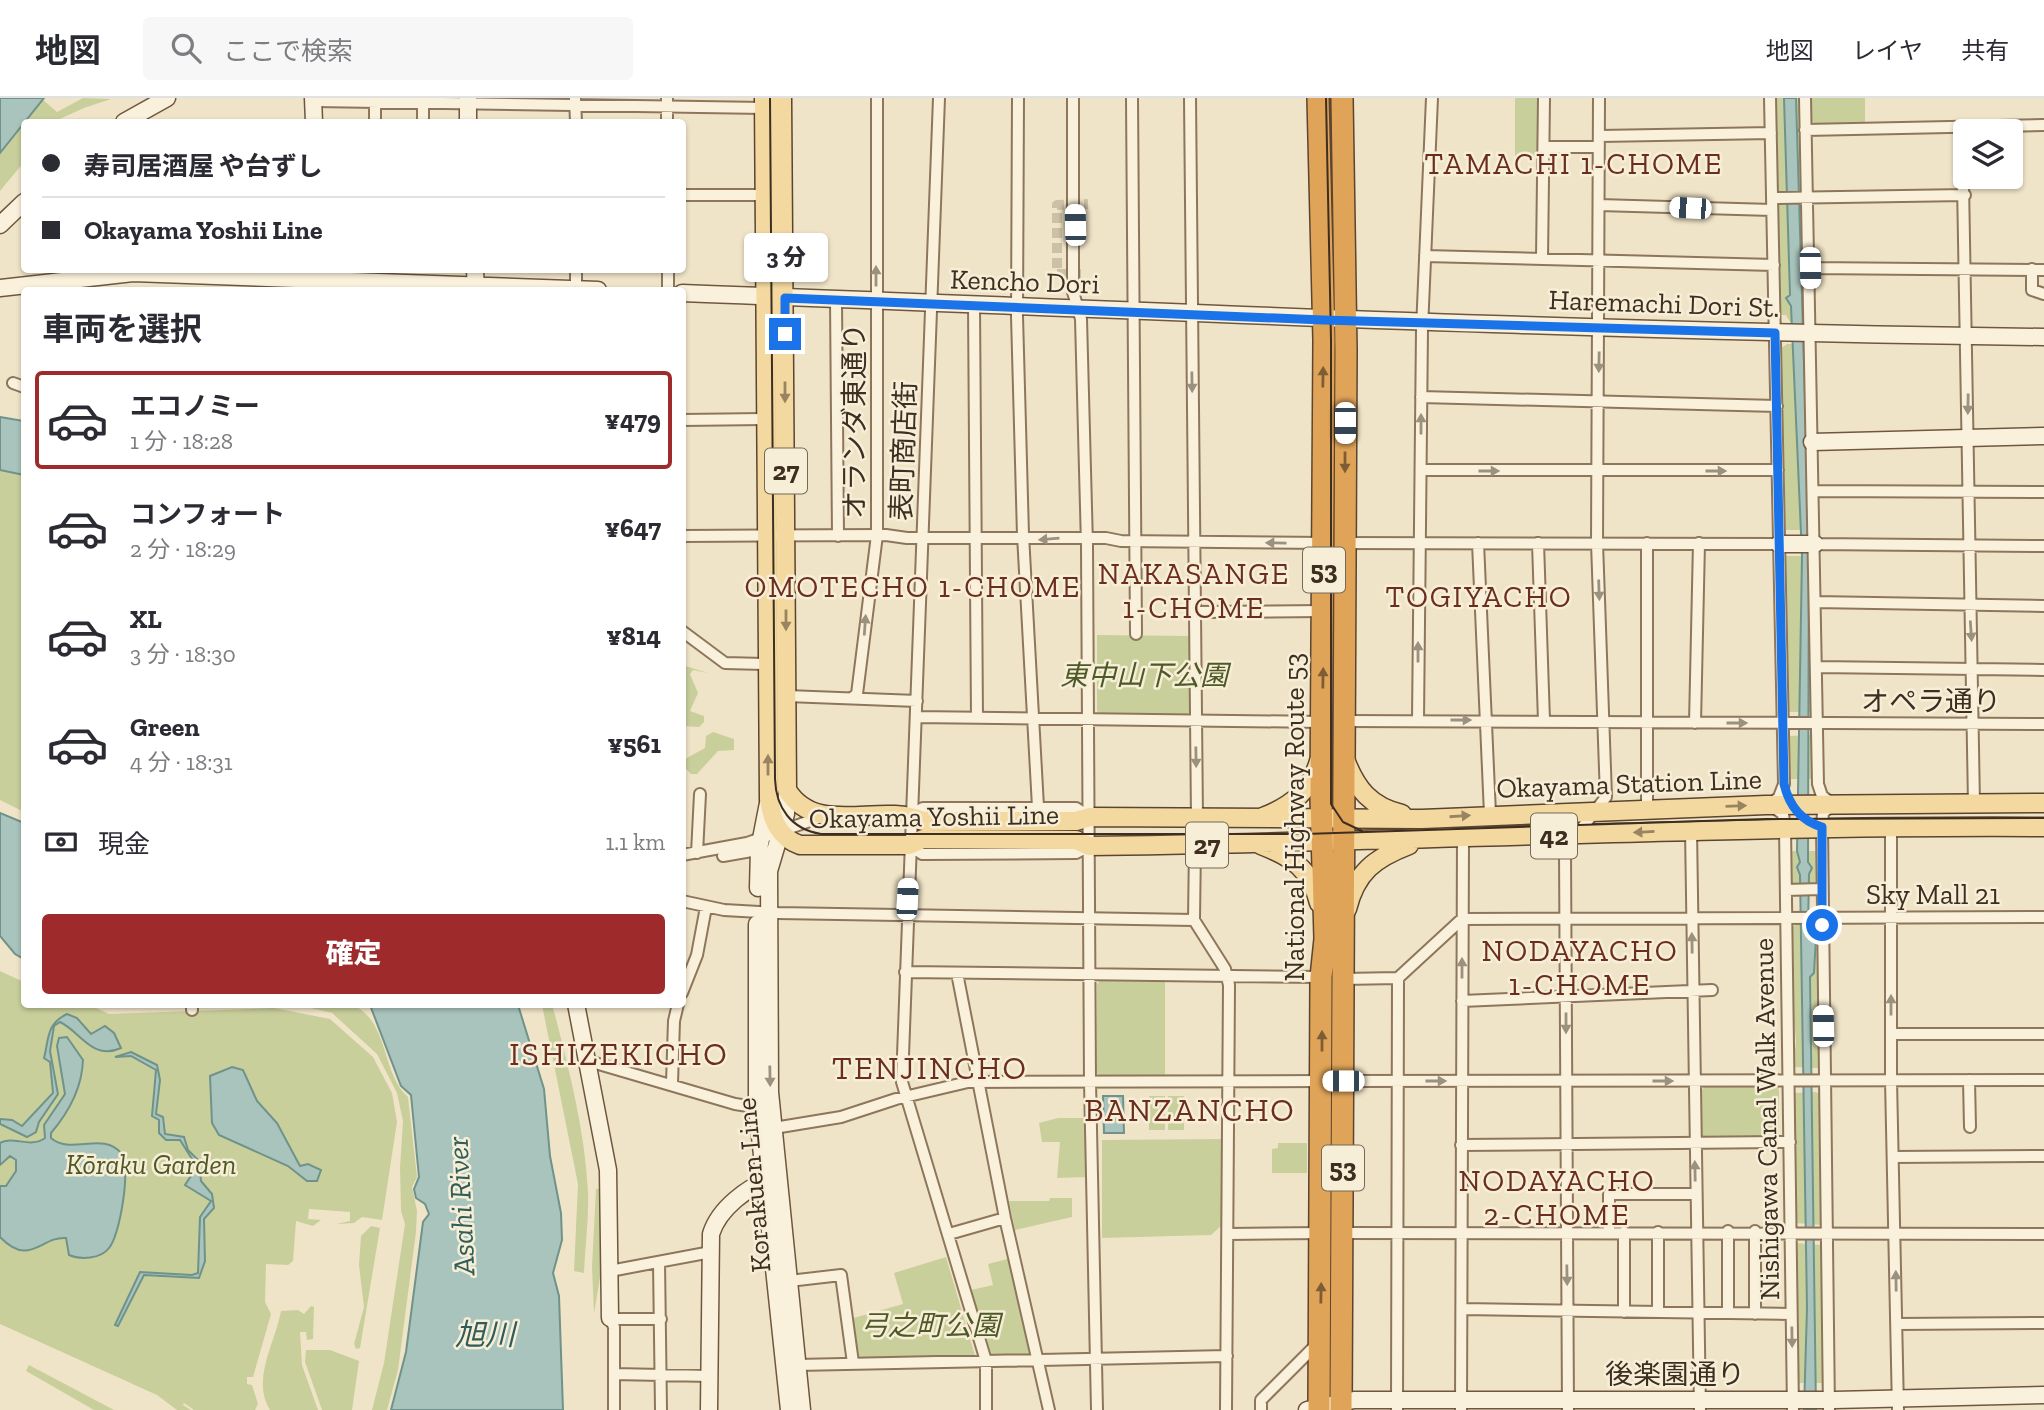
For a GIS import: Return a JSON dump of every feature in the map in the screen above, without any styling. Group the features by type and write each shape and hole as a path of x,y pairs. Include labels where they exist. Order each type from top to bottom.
{"highway":[{"name":"National Highway Route 53","path":"1318,98 1323,320 1324,611 1321,754 1333,830"},
{"name":"National Highway Route 53","path":"1342,98 1356,321 1345,543 1343,753 1333,830 1334,927 1343,979 1342,1406"},
{"name":"National Highway Route 53","path":"1315,1409 1320,1341 1321,978 1334,927"}],"main road":[{"name":"Okayama Yoshii Line","path":"782,98 775,297 767,419 787,695 787,790 805,810 826,815 910,811 923,821 1076,821 1090,817 1253,820 1333,830"},
{"name":"Okayama Yoshii Line","path":"764,103 765,195 775,297 777,535 768,664 771,814 765,842 800,845 909,845 928,839 1076,840 1090,846 1195,845 1255,843 1333,830"},
{"path":"1343,753 1358,789 1367,798 1379,807 1422,819"},
{"path":"1253,820 1284,808 1302,794 1316,775 1321,754"},
{"name":"Okayama Station Line","path":"1333,830 1490,814 1769,805 1802,808 1833,804 2044,803"},
{"name":"Okayama Station Line","path":"1333,830 1422,840 1568,840 1691,830 2044,827"},
{"name":"42","path":"1334,927 1352,890 1368,866 1387,853 1422,840"},
{"path":"1255,843 1286,854 1307,873 1334,927"}],"street":[{"path":"129,119 167,98"},
{"name":"オランダ東通り","path":"855,696 877,536 877,98"},
{"name":"表町商店街","path":"939,98 917,701 906,916 902,1082 986,1361 986,1410"},
{"path":"1018,98 1017,307 1023,540 1038,807"},
{"path":"1073,98 1073,292 1078,310 1087,538 1090,1082 1097,1410"},
{"path":"1132,98 1136,634"},
{"path":"1190,98 1197,820"},
{"path":"1418,720 1422,322 1432,98"},
{"path":"1542,259 1544,98"},
{"path":"1568,840 1606,797 1597,543 1600,98"},
{"path":"1770,98 1774,265 1795,333 1812,442 1814,491 1808,544 1816,602 1817,667 1809,724 1818,784 1822,796 1833,804 1823,813 1822,827"},
{"path":"1785,828 1783,814 1769,805 1779,797 1784,784 1777,406 1810,268 1798,197 1805,130 1805,98"},
{"path":"314,119 313,100 375,103 764,103"},
{"path":"423,101 423,119"},
{"path":"468,101 468,119"},
{"path":"374,119 375,103"},
{"path":"2023,126 2044,125"},
{"path":"1805,130 1953,127"},
{"path":"1544,147 1771,133"},
{"path":"1965,189 1974,804"},
{"path":"686,195 765,195"},
{"path":"1772,198 1965,195"},
{"path":"0,225 21,204"},
{"path":"1599,205 1772,210"},
{"path":"1425,256 1774,265"},
{"path":"1810,268 2044,270"},
{"path":"2032,269 2032,290 2044,294"},
{"path":"22,287 108,283 133,273 314,280 424,276 538,287"},
{"path":"0,288 21,287"},
{"name":"Kencho Dori","path":"686,293 1356,321"},
{"path":"836,300 838,536"},
{"path":"974,305 977,718"},
{"name":"Haremachi Dori St.","path":"1356,321 2044,337"},
{"path":"1421,397 1777,406"},
{"path":"686,420 767,419"},
{"path":"1812,442 2044,436"},
{"path":"1421,470 1778,470"},
{"path":"1814,491 2044,492"},
{"path":"686,536 974,537 1023,540 1087,538 1323,543 2044,546"},
{"path":"1478,543 1490,814"},
{"path":"1538,543 1544,721"},
{"path":"1647,543 1647,809"},
{"path":"1695,723 1699,543"},
{"path":"1816,602 2044,606"},
{"path":"1195,612 1324,611"},
{"path":"686,634 725,663 768,664"},
{"path":"1817,667 2044,670"},
{"path":"787,695 855,696 917,701"},
{"path":"916,717 1322,722"},
{"name":"オペラ通り","path":"1343,721 2044,724"},
{"path":"1784,784 1802,808 1822,827"},
{"path":"1785,828 1818,784"},
{"name":"Korakuen Line","path":"787,790 786,814 765,842 763,912 764,1108 789,1410"},
{"path":"697,853 701,794"},
{"path":"910,811 923,808 1076,808 1090,817"},
{"path":"1549,812 1563,821 1568,840 1567,1405"},
{"path":"686,861 728,855 826,815"},
{"name":"Nishigawa Canal Walk Avenue","path":"1811,1403 1821,1234 1816,916 1810,890 1822,827"},
{"path":"1891,827 1891,1080 1898,1404"},
{"name":"Nishigawa Canal Walk Avenue","path":"1785,828 1786,917 1794,1080 1790,1142 1796,1233 1791,1314 1811,1403"},
{"path":"1691,830 1700,1405"},
{"path":"1462,1405 1463,838"},
{"path":"686,854 765,842"},
{"path":"1195,845 1194,920 1228,976 1226,1410"},
{"path":"728,855 749,862 763,874"},
{"path":"1786,890 1810,890"},
{"path":"686,902 706,907 763,912 1194,920"},
{"path":"686,983 697,955 706,907"},
{"name":"Sky Mall 21","path":"1462,919 2044,917"},
{"path":"1343,979 1398,978 1462,919"},
{"path":"905,972 1321,978"},
{"path":"957,973 1005,1218 1049,1410"},
{"path":"1397,1405 1398,978"},
{"path":"1462,1001 1712,990"},
{"path":"577,1008 608,1170 614,1410"},
{"path":"672,1083 674,1020 677,1008"},
{"path":"1891,1034 2044,1034"},
{"path":"585,1059 735,1104 764,1108"},
{"path":"1969,1080 1970,1127"},
{"path":"766,1130 841,1116 906,1096 978,1082 2044,1080"},
{"path":"1461,1145 1790,1142"},
{"path":"1893,1157 2044,1156"},
{"path":"709,1410 711,1234 718,1219 750,1187 771,1178"},
{"name":"Korakuen Line","path":"771,1178 789,1281 802,1410"},
{"path":"1609,1232 1609,1194 1695,1194"},
{"path":"949,1234 1005,1218"},
{"path":"1228,1234 1567,1231 2044,1234"},
{"path":"1728,1231 1728,1313"},
{"path":"1755,1231 1755,1314"},
{"path":"1624,1232 1624,1312"},
{"path":"1658,1232 1658,1312"},
{"path":"610,1270 711,1252"},
{"path":"659,1262 661,1410"},
{"path":"789,1281 841,1275 853,1363"},
{"path":"1463,1309 1791,1314"},
{"path":"611,1318 661,1318"},
{"path":"1896,1324 2044,1323"},
{"path":"1261,1410 1261,1400 1320,1341"},
{"path":"797,1365 1227,1356"},
{"path":"614,1374 710,1376"},
{"name":"後楽園通り","path":"1315,1409 1397,1405 1898,1404 2044,1395"}],"green space":[{"path":"83,98 111,99 60,119 26,119 42,99 57,112"},
{"path":"1515,98 1541,98 1541,157 1515,157"},
{"path":"1774,98 1801,98 1800,194 1776,193"},
{"path":"1809,98 1865,98 1865,122 1816,124 1810,120"},
{"path":"21,126 21,166 0,191 0,153"},
{"path":"1782,201 1802,201 1807,321 1790,322 1786,315 1779,315 1777,206"},
{"path":"1787,344 1806,344 1811,530 1785,530 1780,349"},
{"path":"0,417 21,420 21,810 0,800"},
{"path":"1784,556 1812,556 1813,712 1787,712"},
{"name":"東中山下公園","path":"1097,635 1191,636 1190,712 1186,715 1102,715 1097,711"},
{"path":"686,666 708,673 693,670 690,674 698,693 690,711 704,716 704,722 699,727 686,726"},
{"path":"713,732 734,739 734,750 718,751 697,774 691,774 686,769 686,758 705,748 706,736"},
{"path":"1814,735 1814,779 1788,779 1788,736"},
{"path":"1790,851 1816,851 1816,885 1791,885"},
{"path":"1798,923 1817,925 1818,1068 1793,1067 1796,1042 1791,991 1792,927"},
{"name":"Kōraku Garden","path":"0,971 21,981 21,1008 96,1008 109,1014 274,1008 330,1019 373,1057 392,1093 397,1122 382,1220 362,1217 354,1223 336,1224 350,1221 350,1212 309,1209 308,1219 321,1220 313,1226 296,1221 293,1261 288,1265 266,1264 265,1302 271,1314 253,1377 247,1377 247,1384 252,1385 258,1404 255,1410 194,1410 184,1403 183,1405 191,1410 177,1410 157,1395 0,1324"},
{"path":"1100,981 1165,982 1165,1076 1101,1077 1097,1073 1097,984"},
{"path":"311,1008 358,1008 365,1013 379,1035 399,1087 408,1097 417,1177 412,1187 417,1211 416,1232 398,1370 387,1410 372,1410 384,1363 405,1224 401,1211 400,1168 403,1121 397,1093 377,1054 332,1013"},
{"path":"543,1008 553,1008 555,1015 584,1147 588,1202 584,1273 574,1271 578,1184"},
{"path":"1706,1086 1776,1086 1779,1089 1779,1136 1705,1140 1700,1135 1700,1091"},
{"path":"1794,1093 1821,1094 1822,1225 1795,1223"},
{"path":"1149,1096 1165,1096 1165,1130 1149,1130"},
{"path":"1168,1096 1184,1096 1184,1130 1168,1130"},
{"path":"1058,1118 1088,1118 1088,1177 1057,1178 1060,1142 1042,1142 1039,1123"},
{"path":"1222,1139 1221,1226 1211,1235 1102,1238 1102,1140"},
{"path":"1278,1143 1307,1143 1307,1173 1272,1173 1272,1149 1278,1148"},
{"path":"596,1189 600,1189 601,1271 594,1314 592,1267"},
{"path":"1050,1198 1072,1198 1072,1217 1015,1230 1009,1201 1049,1201"},
{"path":"371,1226 380,1228 360,1348 356,1349 354,1344 364,1307 359,1265 361,1236"},
{"path":"1795,1243 1823,1245 1823,1383 1797,1383"},
{"name":"弓之町公園","path":"946,1257 976,1359 857,1360 850,1319 903,1304 894,1273"},
{"path":"1011,1258 1033,1354 992,1357 971,1290 993,1285 988,1264"},
{"path":"311,1306 314,1307 313,1339 307,1340 306,1332 300,1332 302,1365 318,1410 270,1410 263,1386 264,1374 281,1311 298,1310 304,1314"},
{"path":"306,1350 330,1350 359,1361 352,1410 322,1410 305,1362"},
{"path":"29,1365 114,1410 94,1410 26,1371"}],"water":[{"path":"0,98 44,98 27,119 21,119 21,127 0,153"},
{"path":"1784,98 1796,98 1809,528 1808,862 1812,868 1809,874 1808,932 1816,937 1814,973 1810,977 1816,1410 1804,1410 1807,1308 1800,875 1797,867 1800,862 1797,851 1802,556 1791,306 1786,298 1790,295"},
{"path":"0,417 21,420 21,474 0,470"},
{"path":"0,813 21,822 21,957 0,936"},
{"name":"旭川","path":"371,1008 519,1008 544,1089 550,1156 561,1213 562,1240 553,1273 559,1296 563,1410 391,1410 406,1352 423,1222 429,1214 425,1204 416,1198 414,1189 419,1177 411,1095 401,1086"},
{"path":"67,1014 77,1018 91,1034 105,1026 114,1033 121,1048 102,1051 88,1044 60,1022 54,1026 50,1051 58,1094 39,1122 36,1132 27,1137 0,1124 0,1119 12,1120 22,1126 53,1093 50,1062 44,1058 52,1027"},
{"path":"67,1037 83,1060 82,1071 73,1100 51,1133 51,1138 68,1145 106,1144 122,1154 124,1161 125,1186 117,1230 109,1248 90,1258 69,1255 66,1238 19,1250 0,1237 0,1186 6,1186 16,1171 16,1160 10,1156 0,1165 0,1143 10,1140 33,1142 45,1138 44,1125 65,1094 57,1046 59,1038"},
{"path":"131,1052 157,1065 160,1080 156,1114 163,1117 165,1134 184,1137 188,1150 199,1161 201,1181 212,1194 214,1208 204,1219 205,1261 199,1278 144,1275 118,1326 115,1325 140,1272 192,1275 198,1273 200,1217 211,1201 185,1185 197,1167 180,1140 166,1140 159,1133 159,1120 152,1116 156,1070 131,1056 115,1057"},
{"path":"232,1067 243,1070 257,1101 277,1123 300,1166 308,1164 321,1170 317,1181 307,1181 288,1166 219,1135 212,1123 210,1076"},
{"path":"1103,1096 1123,1096 1124,1133 1104,1133"}],"tunnel":[{"path":"1081,274 1057,274 1057,205 1088,204"}],"tram line":[{"path":"770,98 775,779 782,808 787,816 801,827 821,834 1305,834 1766,819 2044,818"},
{"path":"1326,98 1331,340 1331,804 1343,822 1362,831"}],"district":[{"name":"TAMACHI 1-CHOME","path":"1574,164"},
{"name":"OMOTECHO 1-CHOME","path":"913,587"},
{"name":"NAKASANGE 1-CHOME","path":"1194,591"},
{"name":"TOGIYACHO","path":"1479,597"},
{"name":"NODAYACHO 1-CHOME","path":"1580,968"},
{"name":"ISHIZEKICHO","path":"619,1054"},
{"name":"TENJINCHO","path":"930,1068"},
{"name":"BANZANCHO","path":"1190,1110"},
{"name":"NODAYACHO 2-CHOME","path":"1557,1198"}],"route":[{"path":"785,334 785,298 1323,320 1775,333 1784,784 1796,810 1807,821 1822,827 1822,925"}],"water label":[{"name":"Asahi River","path":"461,1206"}]}
